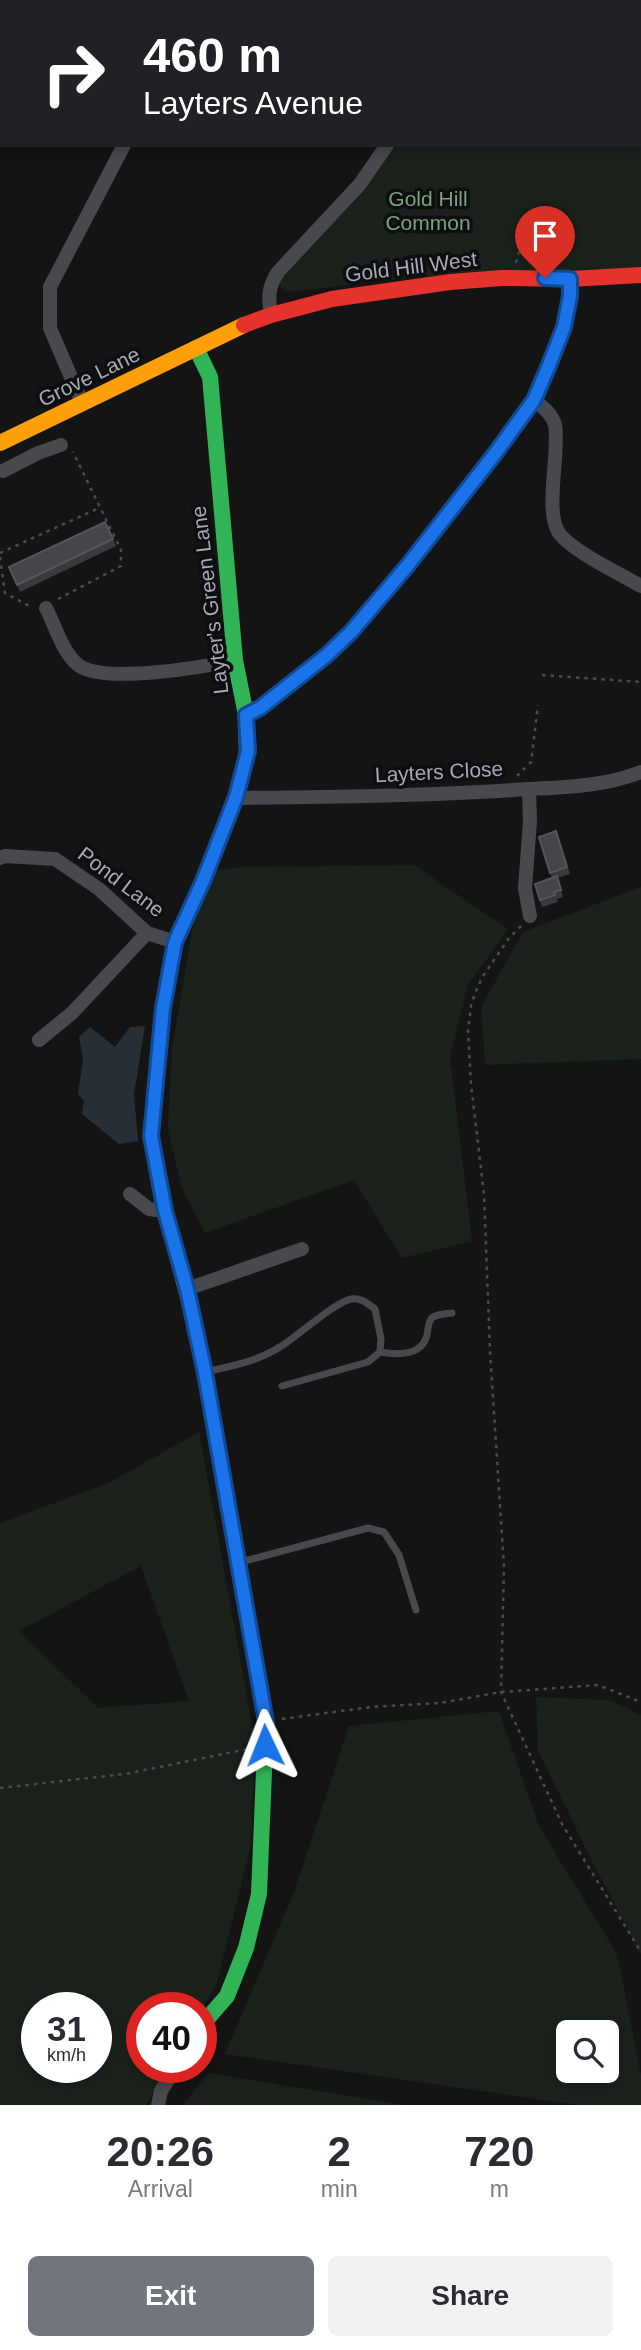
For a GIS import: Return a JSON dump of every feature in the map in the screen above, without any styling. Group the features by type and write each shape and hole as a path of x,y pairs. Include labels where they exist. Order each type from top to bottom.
{"street":[{"path":"82,403 50,328 51,287 123,147"},
{"path":"271,315 268,296 270,284 278,272 360,184 386,147"},
{"name":"Gold Hill West","path":"196,348 232,329 271,315 332,299 450,282 641,275"},
{"path":"246,715 260,708 327,655 351,632 429,538 534,400 564,327 570,296 570,279"},
{"name":"Grove Lane","path":"0,443 196,348"},
{"name":"Layter's Green Lane","path":"196,348 210,377 235,660 246,715 248,751 236,797 203,881 175,942 163,1008 151,1136 165,1211 187,1289 205,1373 266,1722 259,1894 246,1948 227,1996 217,2008"},
{"path":"534,400 548,411 555,424 553,510 557,530 566,542 641,586"},
{"path":"26,432 38,453"},
{"path":"3,471 38,453 61,445"},
{"path":"46,608 69,655 84,670 115,674 141,673 235,660"},
{"name":"Layters Close","path":"236,797 442,794 598,785 641,772"},
{"path":"523,789 530,821 525,888 530,916"},
{"name":"Pond Lane","path":"0,858 55,859 99,889 147,933 175,942"},
{"path":"39,1040 72,1013 147,933"},
{"path":"130,1194 149,1209 165,1211"},
{"path":"187,1289 302,1249"},
{"path":"159,2105 161,2091 166,2083"}],"lane":[{"path":"205,1373 258,1359 352,1299 363,1300 375,1309 382,1339 380,1352 368,1363 282,1385"},
{"path":"380,1352 406,1353 416,1350 424,1343 431,1319 452,1313"},
{"path":"237,1563 368,1528 384,1532 399,1555 416,1610"}],"path":[{"path":"515,266 530,211"},
{"path":"61,445 74,452 121,550 121,566 46,608 32,608 5,593 0,555 100,508"},
{"path":"542,675 641,682"},
{"path":"523,789 517,775 531,762 538,705"},
{"path":"530,916 509,938 483,976 471,1006 468,1031 471,1084 484,1194 490,1351 504,1567 501,1692 562,1824 641,1952"},
{"path":"266,1722 371,1707 440,1703 501,1692 598,1685 641,1702"},
{"path":"0,1788 125,1774 265,1745"}],"green space":[{"name":"Gold Hill Common","path":"391,147 641,147 641,268 453,273 286,292 280,287 280,280"},
{"path":"414,865 508,929 468,985 450,1057 472,1241 402,1258 354,1180 205,1233 182,1188 168,1130 172,1049 193,925 216,870 244,867"},
{"path":"641,887 641,1059 485,1065 481,1007 523,932"},
{"path":"199,1432 255,1741 251,1845 217,1983 212,1992 126,1992 126,2083 159,2083 146,2105 0,2105 0,1523 111,1482","holes":["141,1566 189,1701 98,1708 19,1631"]},
{"path":"536,1697 611,1700 641,1715 641,1954 538,1750"},
{"path":"499,1711 539,1826 617,1954 641,2075 641,2105 578,2105 225,2054 294,1892 349,1726"},
{"path":"217,2074 406,2105 183,2105 200,2083 217,2083"}],"shaded area":[{"path":"145,1026 134,1094 138,1141 119,1144 82,1114 84,1101 78,1094 83,1059 79,1037 90,1027 115,1047 130,1027"}],"building":[{"path":"105,522 113,539 17,585 9,567"},
{"path":"556,831 567,867 550,873 539,837"},
{"path":"557,876 561,890 540,900 535,884"}],"traffic: fast":[{"path":"196,348 210,377 235,660 246,715 247,757"},
{"path":"190,1304 205,1372 266,1722 259,1894 246,1948 227,1996 217,2008"}],"traffic: slow":[{"path":"0,443 244,325"},
{"path":"190,1304 165,1211 151,1136 163,1008 175,942 203,882 236,798 247,757"}],"traffic: jam":[{"path":"244,325 332,299 450,282 641,275"}],"route":[{"path":"265,1745 266,1722 205,1373 187,1289 165,1211 151,1136 163,1008 175,942 203,881 236,797 248,751 246,715 260,708 327,655 351,632 408,565 534,400 564,327 570,296 570,279 545,278"}]}
